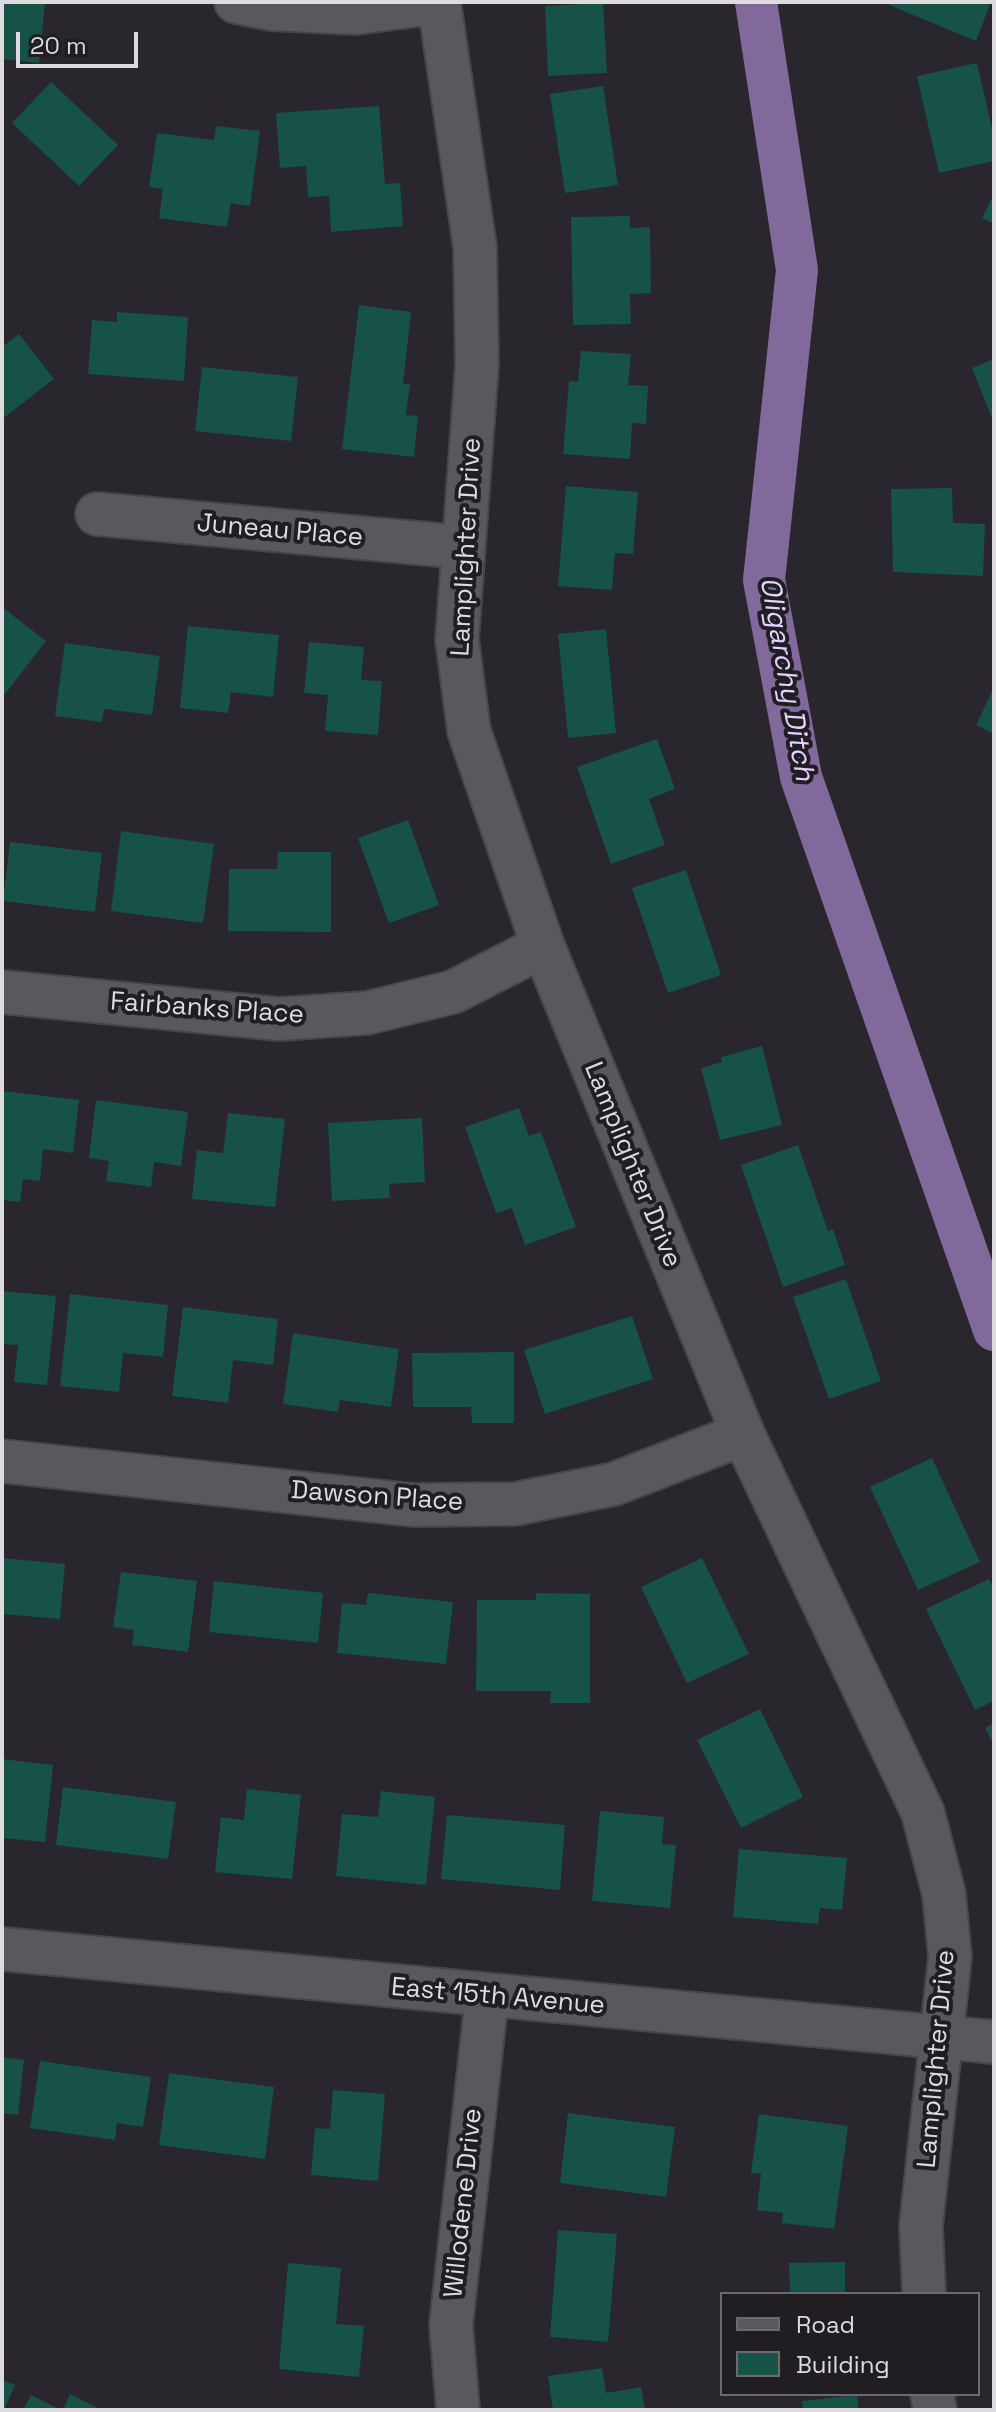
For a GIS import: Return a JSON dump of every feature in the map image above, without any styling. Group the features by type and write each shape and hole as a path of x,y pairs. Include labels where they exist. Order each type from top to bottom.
{"street":[{"path":"236,2 271,9 356,13 440,2"},
{"name":"Lamplighter Drive","path":"440,2 475,247 477,364 457,640 469,731 543,946 743,1434 923,1813 944,1894 950,1957 921,2226 924,2292"},
{"name":"Juneau Place","path":"97,514 462,547"},
{"name":"Fairbanks Place","path":"2,992 279,1019 367,1013 453,992 543,946"},
{"name":"Dawson Place","path":"2,1461 413,1505 515,1504 614,1484 743,1434"},
{"name":"East 15th Avenue","path":"2,1949 994,2042"},
{"name":"Willodene Drive","path":"458,2410 451,2325 487,1996"}],"building":[{"path":"2,2 45,2 39,63 2,59"},
{"path":"890,2 991,2 976,41 889,5"},
{"path":"603,3 607,73 548,76 545,6"},
{"path":"977,63 994,137 994,161 939,173 917,76"},
{"path":"51,82 118,145 79,186 12,123"},
{"path":"603,86 618,185 565,193 550,94"},
{"path":"379,106 385,184 400,183 403,226 331,232 329,196 308,197 306,166 280,168 276,113"},
{"path":"216,126 260,131 250,206 231,203 227,227 159,218 163,189 149,187 157,133 214,140"},
{"path":"994,194 994,224 982,218"},
{"path":"630,216 630,228 650,227 651,293 630,294 631,324 573,325 571,217"},
{"path":"359,305 411,312 403,384 410,384 406,415 418,416 414,457 342,449"},
{"path":"117,312 188,317 184,381 88,374 92,320 117,322"},
{"path":"19,334 54,379 2,419 2,347"},
{"path":"581,351 631,354 628,385 648,386 646,424 632,423 630,459 563,454 569,381 578,382"},
{"path":"994,359 994,423 972,368"},
{"path":"202,367 298,377 291,441 195,431"},
{"path":"566,486 638,492 633,554 615,553 612,590 558,586"},
{"path":"952,488 953,523 985,524 983,576 893,572 891,489"},
{"path":"2,607 46,641 2,698"},
{"path":"188,626 279,635 273,697 231,692 228,713 180,708"},
{"path":"606,629 616,733 568,738 558,634"},
{"path":"309,642 364,647 361,680 382,681 378,735 325,731 328,695 304,693"},
{"path":"65,643 160,656 152,715 104,709 102,722 55,716"},
{"path":"994,687 994,734 976,725"},
{"path":"657,739 675,789 649,799 665,845 611,864 577,767"},
{"path":"408,820 439,905 389,923 358,838"},
{"path":"121,831 214,844 203,923 111,911"},
{"path":"10,842 102,853 95,912 3,901"},
{"path":"278,852 331,852 331,932 228,931 229,869 277,869"},
{"path":"686,870 721,975 668,993 632,888"},
{"path":"762,1046 782,1125 720,1140 701,1068 722,1062 721,1057"},
{"path":"2,1091 79,1100 73,1153 43,1149 40,1181 23,1179 20,1202 2,1200"},
{"path":"96,1100 188,1112 181,1166 154,1162 151,1187 106,1181 109,1161 89,1158"},
{"path":"519,1108 529,1136 541,1132 576,1227 525,1245 512,1208 496,1213 465,1127"},
{"path":"228,1113 285,1119 275,1207 192,1199 197,1150 223,1153"},
{"path":"422,1118 425,1182 389,1184 390,1198 332,1201 328,1123"},
{"path":"798,1145 828,1231 833,1229 845,1265 783,1287 741,1165"},
{"path":"846,1279 881,1381 829,1399 793,1297"},
{"path":"2,1291 56,1296 47,1385 14,1382 18,1345 2,1344"},
{"path":"70,1294 168,1305 163,1357 123,1353 119,1392 60,1386"},
{"path":"183,1307 278,1319 273,1365 233,1360 228,1403 172,1396"},
{"path":"632,1316 653,1379 545,1414 524,1350"},
{"path":"293,1333 399,1349 391,1407 340,1400 338,1412 283,1404"},
{"path":"514,1352 514,1423 472,1423 471,1407 413,1407 412,1353"},
{"path":"932,1458 980,1562 918,1590 870,1487"},
{"path":"2,1558 65,1564 60,1619 2,1614"},
{"path":"702,1558 749,1654 687,1683 641,1587"},
{"path":"121,1572 197,1581 188,1652 132,1645 134,1630 113,1627"},
{"path":"989,1579 994,1589 994,1701 975,1710 926,1609"},
{"path":"214,1581 323,1593 318,1643 209,1632"},
{"path":"368,1593 453,1602 446,1664 337,1653 342,1603 366,1605"},
{"path":"536,1593 590,1594 590,1703 550,1703 551,1691 476,1691 477,1600 536,1600"},
{"path":"760,1709 803,1797 741,1828 697,1740"},
{"path":"994,1723 994,1745 985,1728"},
{"path":"2,1759 53,1765 45,1842 2,1838"},
{"path":"63,1787 176,1802 168,1859 56,1845"},
{"path":"247,1789 301,1795 292,1879 215,1872 221,1817 244,1820"},
{"path":"381,1791 435,1797 426,1885 336,1876 342,1814 378,1817"},
{"path":"600,1811 664,1817 662,1844 676,1845 670,1908 592,1901"},
{"path":"447,1815 565,1825 560,1890 441,1879"},
{"path":"739,1849 847,1858 842,1910 820,1908 818,1924 733,1917"},
{"path":"2,2057 24,2060 18,2115 2,2113"},
{"path":"40,2061 151,2077 143,2127 117,2123 115,2140 30,2128"},
{"path":"169,2073 274,2087 265,2159 159,2145"},
{"path":"333,2090 385,2094 378,2181 311,2175 315,2128 330,2129"},
{"path":"568,2113 675,2127 666,2197 560,2183"},
{"path":"759,2114 848,2126 834,2229 782,2223 783,2213 757,2210 761,2174 751,2173"},
{"path":"558,2230 617,2234 608,2342 550,2337"},
{"path":"845,2262 845,2292 790,2292 789,2263"},
{"path":"288,2263 341,2268 336,2324 364,2326 359,2377 279,2369"},
{"path":"602,2368 606,2393 641,2387 645,2410 553,2410 548,2376"},
{"path":"2,2380 15,2385 4,2410 2,2410"},
{"path":"70,2394 102,2410 63,2410"},
{"path":"31,2395 61,2410 23,2410"},
{"path":"857,2396 859,2410 803,2410 802,2401"}],"waterway":[{"name":"Oligarchy Ditch","path":"756,2 797,270 764,580 801,777 994,1330"}]}
